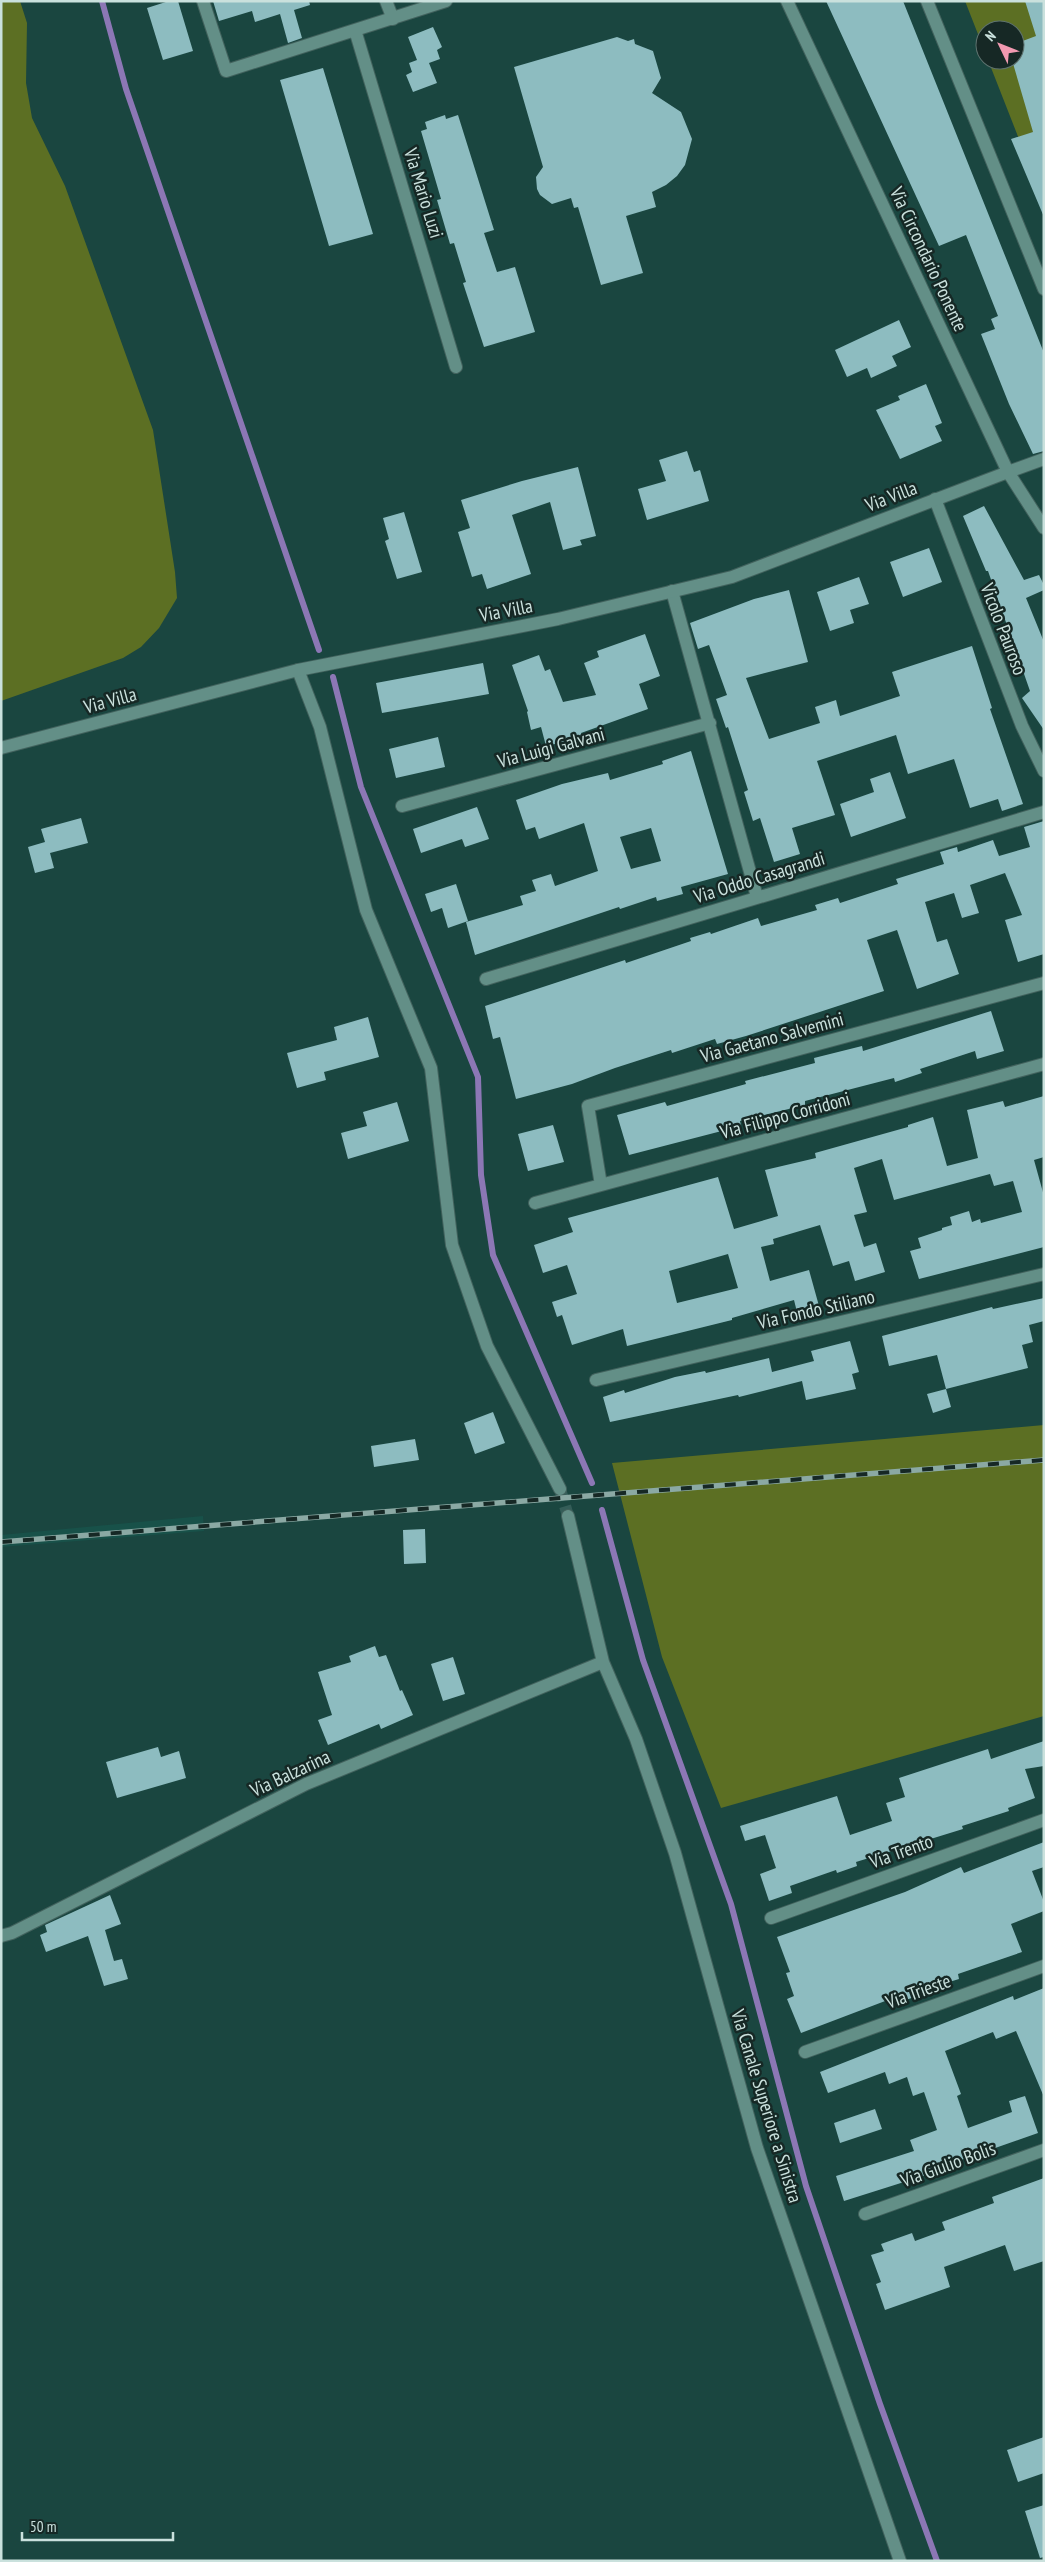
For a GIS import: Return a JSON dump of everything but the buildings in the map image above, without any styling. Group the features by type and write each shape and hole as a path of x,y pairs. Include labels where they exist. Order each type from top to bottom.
{"street":[{"path":"203,1 226,71 446,1"},
{"path":"386,1 393,19"},
{"name":"Via Circondario Ponente","path":"787,1 1008,472 1044,528"},
{"path":"927,1 1044,290"},
{"name":"Via Mario Luzi","path":"356,30 456,367"},
{"name":"Via Villa","path":"1,748 298,670 558,619 732,576 1044,459"},
{"name":"Vicolo Pauroso","path":"935,499 1022,726 1044,771"},
{"path":"672,591 757,897"},
{"path":"298,670 320,727 366,910 432,1068 452,1245 487,1346 560,1489"},
{"name":"Via Luigi Galvani","path":"402,806 710,723"},
{"name":"Via Oddo Casagrandi","path":"486,979 1044,812"},
{"name":"Via Gaetano Salvemini","path":"602,1185 588,1106 1044,984"},
{"name":"Via Filippo Corridoni","path":"535,1203 1044,1064"},
{"name":"Via Fondo Stiliano","path":"596,1380 1044,1274"},
{"name":"Via Canale Superiore a Sinistra","path":"568,1516 603,1662 636,1739 675,1853 757,2148 900,2561"},
{"name":"Via Balzarina","path":"1,1936 12,1934 306,1784 603,1662"},
{"name":"Via Trento","path":"771,1918 1044,1820"},
{"name":"Via Trieste","path":"805,2052 1044,1966"},
{"name":"Via Giulio Bolis","path":"865,2214 1044,2150"}],"shaded area":[{"path":"203,1516 204,1531 1,1547 1,1535"}],"green space":[{"path":"1,1 20,1 27,23 26,83 32,118 65,186 153,430 175,572 177,598 159,628 141,647 123,658 1,701"},
{"path":"965,1 1044,1 1044,203 992,70 1025,70 1025,20 975,20 975,26"},
{"path":"1044,1425 1044,1716 721,1808 662,1657 612,1463"}],"waterway":[{"path":"102,1 126,89 319,650"},
{"path":"333,677 361,787 478,1077 481,1175 493,1255 592,1483"},
{"path":"602,1510 643,1660 731,1904 806,2186 880,2404 937,2561"}],"tunnel":[{"path":"560,1489 568,1516"}],"railway":[{"path":"1,1542 1044,1460"}]}
